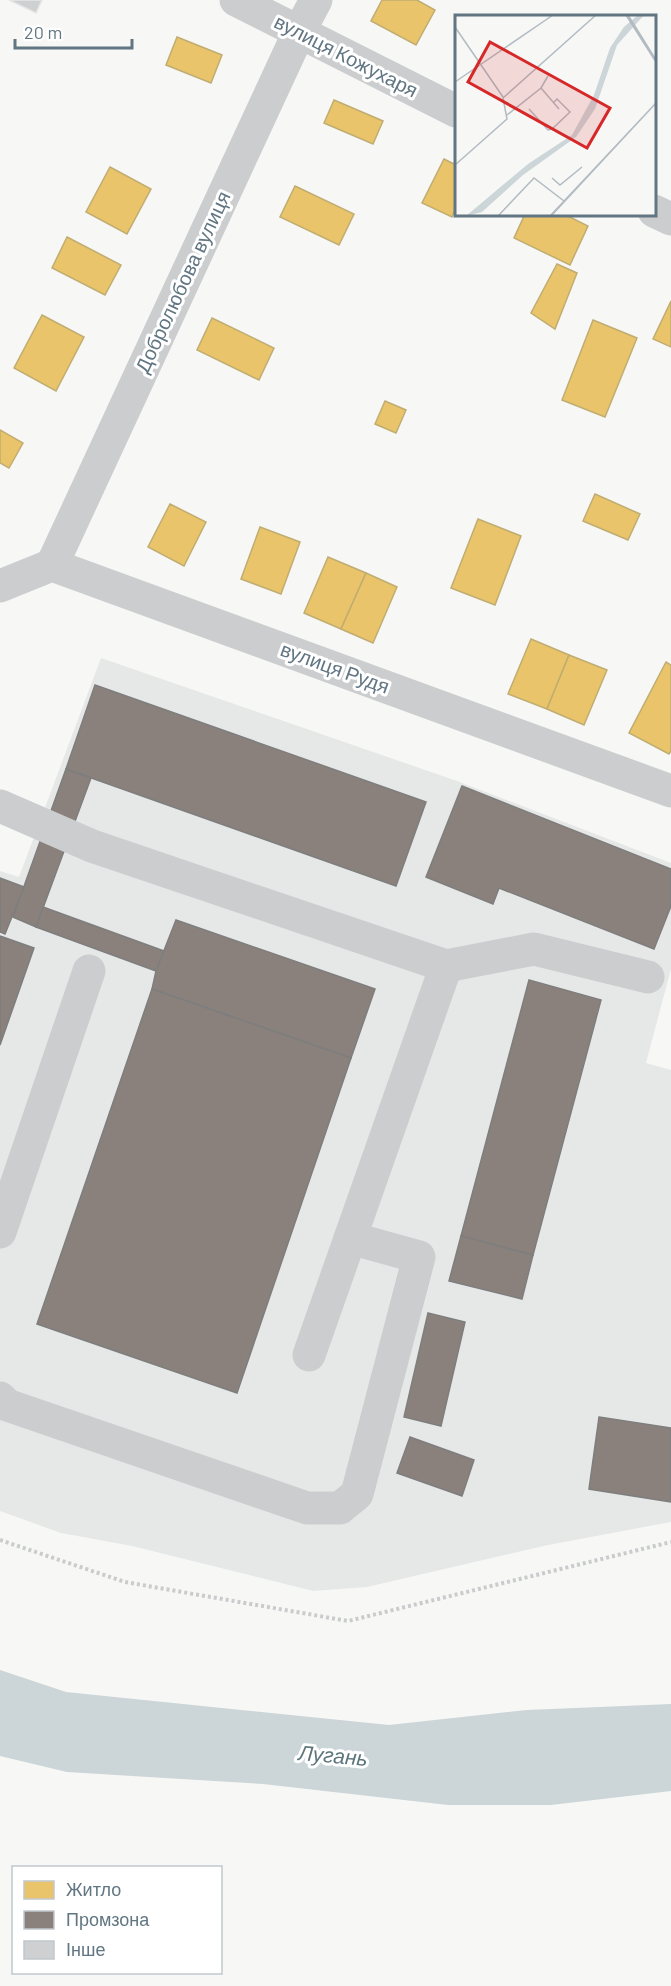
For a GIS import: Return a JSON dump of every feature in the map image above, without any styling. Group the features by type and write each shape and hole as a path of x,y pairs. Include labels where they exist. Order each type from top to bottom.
{"street":[{"name":"вулиця Кожухаря","path":"236,0 455,110"},
{"name":"Добролюбова вулиця","path":"52,565 299,32 316,0"},
{"path":"656,212 671,219"},
{"path":"0,586 52,565"},
{"name":"вулиця Рудя","path":"52,565 671,791"},
{"path":"0,806 92,846 446,966 534,949 648,977"},
{"path":"309,1354 446,966"},
{"path":"0,1232 89,971"},
{"path":"0,1398 7,1405 307,1508 340,1509 357,1494 419,1257 350,1238"}],"path":[{"path":"0,1540 125,1582 348,1621 671,1542"}],"shaded area":[{"path":"101,658 457,781 671,863 671,969 646,1063 671,1070 671,1522 548,1545 367,1587 313,1591 132,1546 61,1533 0,1511 0,871 19,877"}],"water":[{"name":"Лугань","path":"0,1670 66,1692 389,1725 527,1710 671,1704 671,1791 551,1805 448,1805 263,1784 67,1772 0,1756"}],"building: Житло":[{"path":"382,0 417,0 435,10 416,45 371,21"},
{"path":"177,37 222,55 211,83 166,65"},
{"path":"334,100 383,121 373,144 324,123"},
{"path":"444,159 455,164 455,210 452,217 422,203"},
{"path":"110,167 151,189 127,234 86,212"},
{"path":"295,186 354,214 339,245 280,217"},
{"path":"524,216 568,216 588,226 570,265 514,238"},
{"path":"67,237 121,265 105,295 52,268"},
{"path":"557,264 577,273 555,329 531,313"},
{"path":"671,301 671,347 653,339"},
{"path":"42,315 84,337 56,391 14,368"},
{"path":"212,318 274,348 259,380 197,350"},
{"path":"593,320 637,338 605,417 562,400"},
{"path":"385,401 406,410 396,433 375,424"},
{"path":"0,430 23,443 9,468 0,463"},
{"path":"595,494 640,514 628,540 583,521"},
{"path":"170,504 206,522 184,566 148,547"},
{"path":"478,519 521,536 495,605 451,588"},
{"path":"260,527 300,542 281,594 241,579"},
{"path":"328,557 366,573 341,629 304,613"},
{"path":"366,573 397,587 373,643 341,629"},
{"path":"531,639 569,655 547,709 508,694"},
{"path":"569,655 607,670 584,725 547,709"},
{"path":"666,662 671,665 671,751 669,754 629,733"}],"building: Промзона":[{"path":"95,685 426,802 396,886 66,769"},
{"path":"66,769 91,778 36,927 13,917"},
{"path":"462,786 671,869 671,906 654,949 499,888 493,904 426,877"},
{"path":"0,878 24,887 5,934 0,932"},
{"path":"43,907 164,951 156,971 36,927"},
{"path":"176,920 375,989 351,1058 152,989 156,971"},
{"path":"0,936 34,948 0,1045"},
{"path":"529,980 601,1000 533,1255 461,1236"},
{"path":"152,989 351,1058 237,1393 37,1324"},
{"path":"461,1236 533,1255 522,1299 449,1281"},
{"path":"428,1313 465,1322 441,1426 404,1417"},
{"path":"599,1417 671,1428 671,1502 589,1489"},
{"path":"410,1437 474,1460 462,1496 397,1473"}],"building: Інше":[{"path":"9,0 42,0 36,13"}]}
